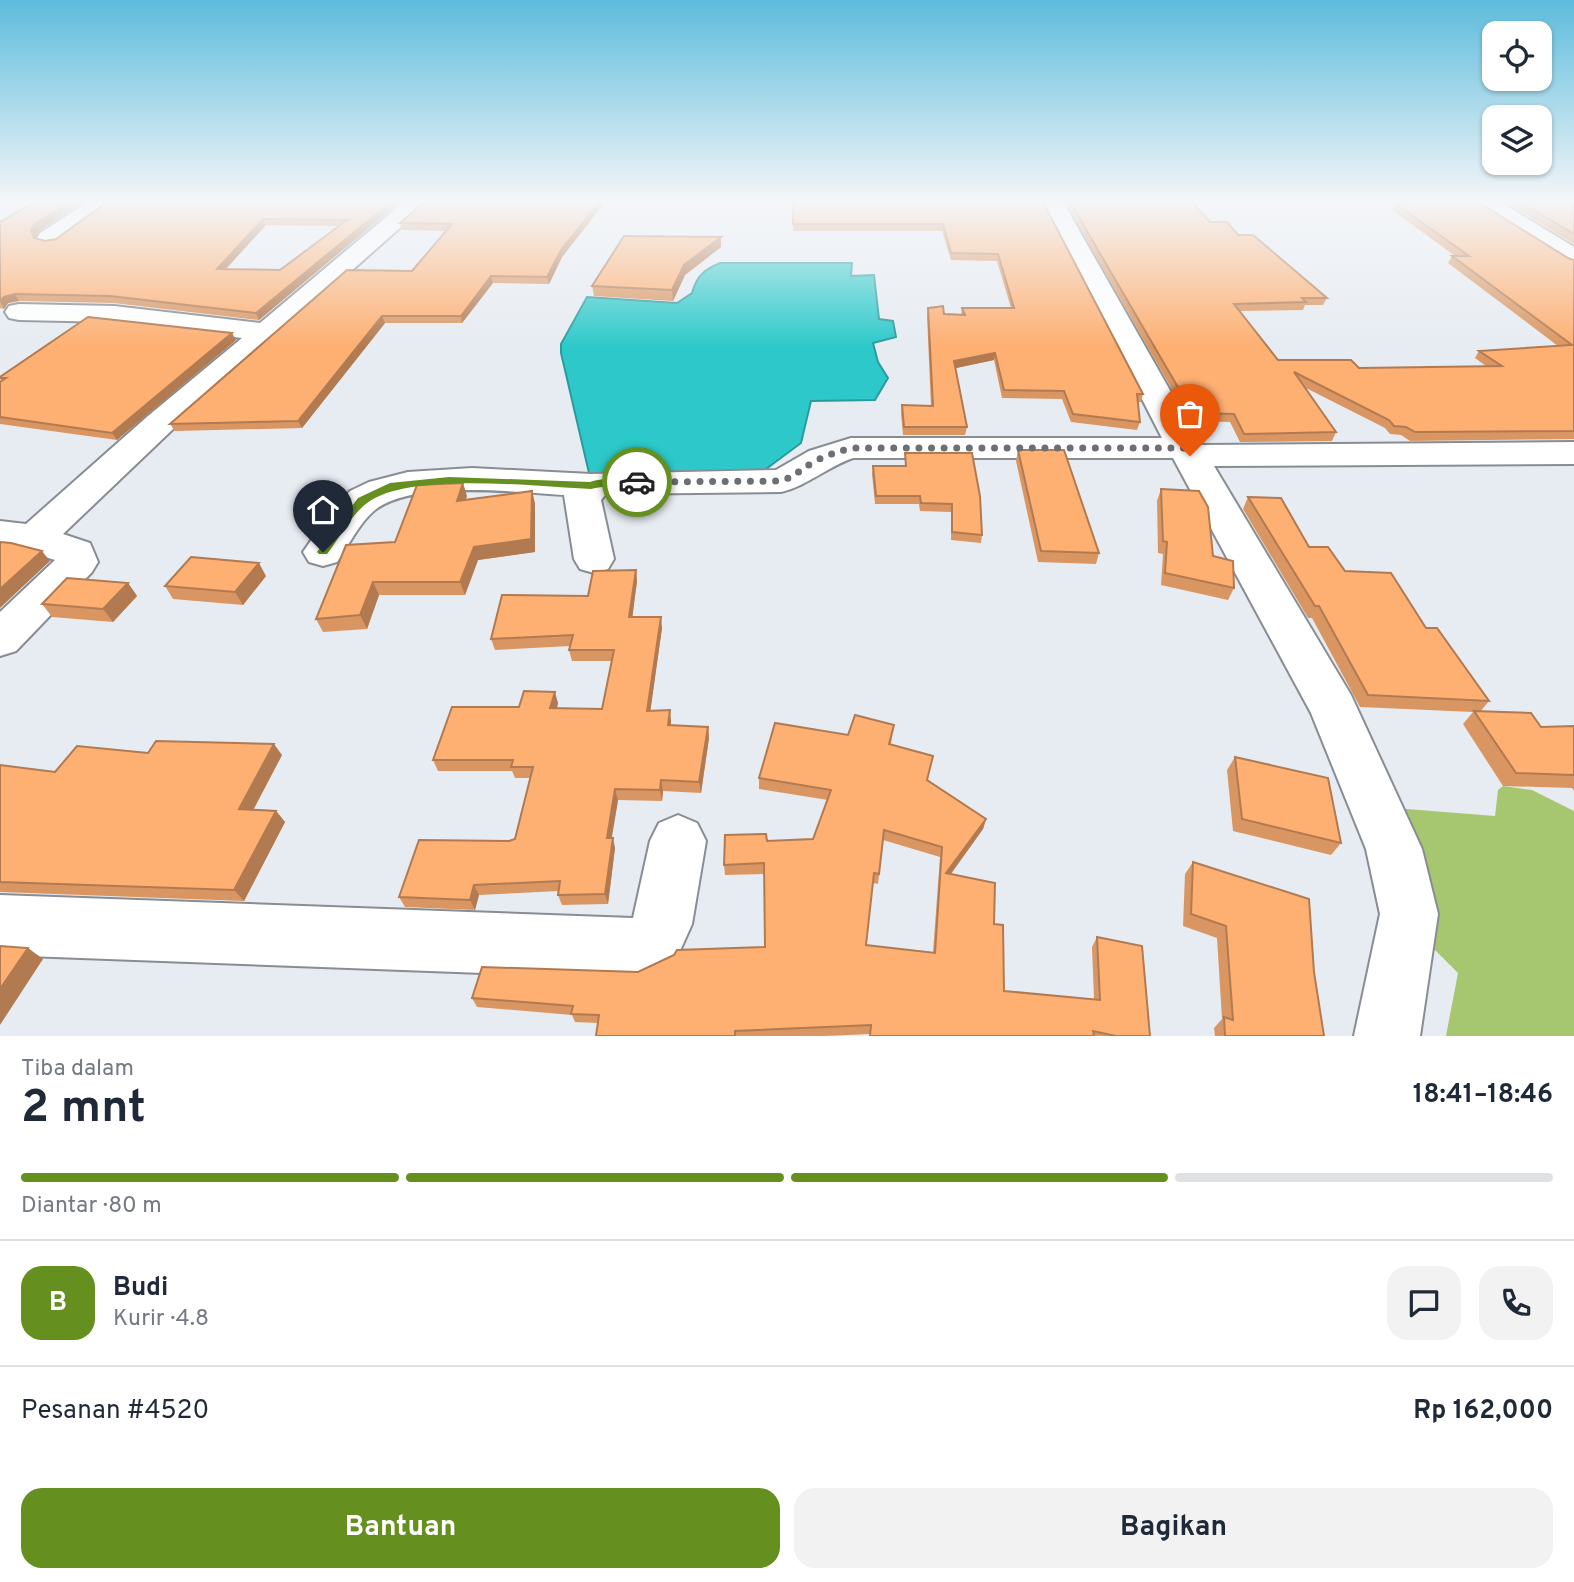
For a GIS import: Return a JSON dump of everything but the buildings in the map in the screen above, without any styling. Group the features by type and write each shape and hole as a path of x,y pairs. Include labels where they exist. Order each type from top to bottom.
{"street":[{"path":"17,537 95,480 361,250"},
{"path":"1078,250 1188,452 1335,709 1394,849 1409,914 1387,1036"},
{"path":"19,312 114,314 264,332"},
{"path":"323,552 362,501 390,486 449,480 591,485 781,481 794,477 810,464 833,453 851,448 1574,453"},
{"path":"591,485 584,491 582,500 594,559"},
{"path":"0,639 78,562 76,553 17,537"},
{"path":"0,925 641,949 654,941 662,924 678,841"}],"green space":[{"path":"1503,786 1532,790 1574,811 1574,1036 1446,1036 1458,973 1430,945 1394,808 1495,816 1498,790"}],"water":[{"path":"720,263 852,263 851,276 874,275 879,319 893,321 896,337 873,343 878,362 888,378 875,400 811,401 801,443 754,478 605,478 589,473 561,353 561,344 587,297 677,303 692,293 702,274"}],"way so far":[{"path":"637,482 781,481 794,477 810,464 833,453 851,448 1185,448 1190,456"}],"route":[{"path":"323,552 362,501 390,486 449,480 591,485 637,482"}]}
